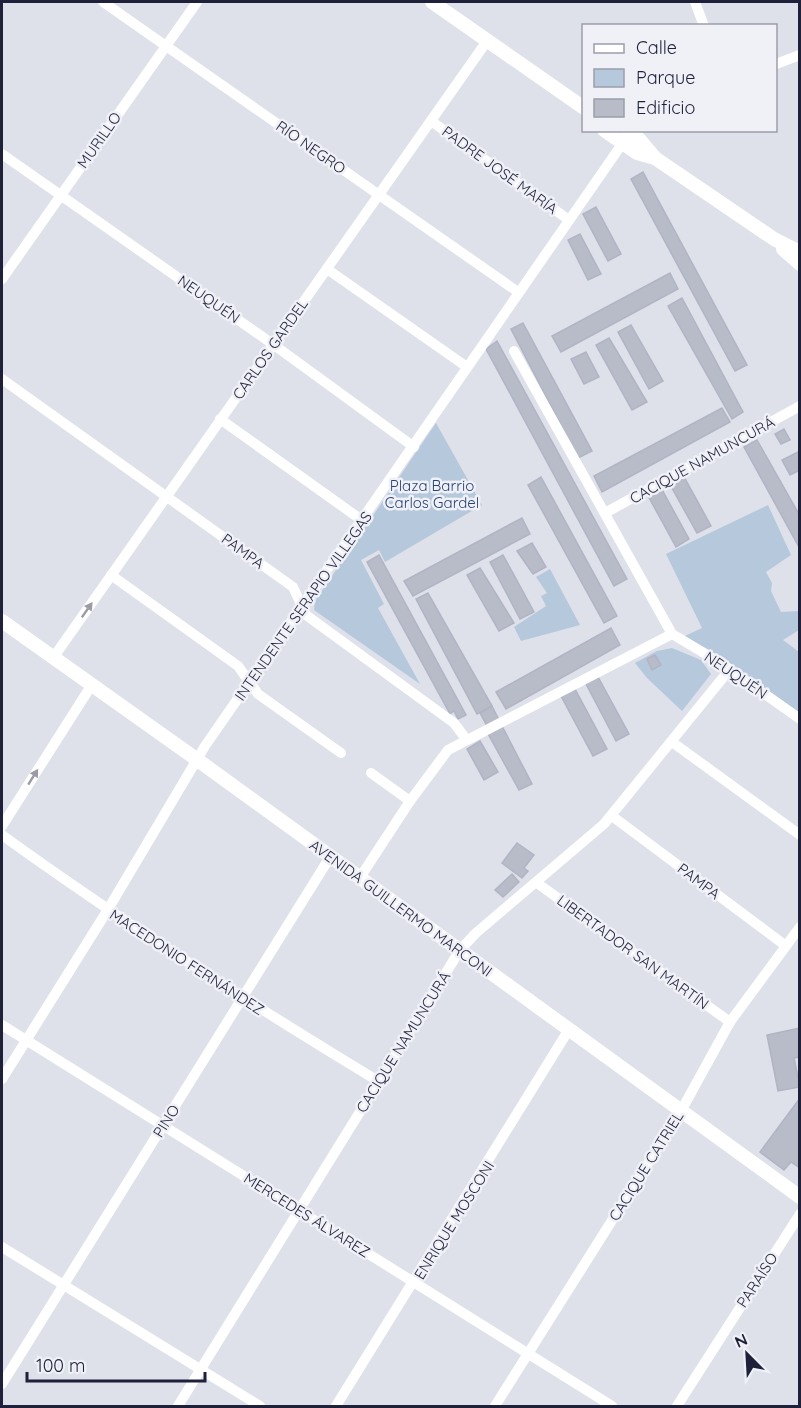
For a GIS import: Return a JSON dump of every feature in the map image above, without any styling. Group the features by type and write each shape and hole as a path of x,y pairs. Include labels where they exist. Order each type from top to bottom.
{"main road":[{"path":"432,2 582,107"},
{"path":"607,132 637,153 655,158"},
{"path":"630,132 655,158 774,239 800,252"},
{"path":"774,239 800,264"},
{"name":"AVENIDA GUILLERMO MARCONI","path":"2,621 800,1197"}],"street":[{"name":"RÍO NEGRO","path":"103,2 518,292"},
{"name":"MURILLO","path":"2,279 197,2"},
{"path":"695,2 704,24"},
{"name":"CARLOS GARDEL","path":"53,658 487,41"},
{"path":"777,64 800,55"},
{"name":"PADRE JOSÉ MARÍA","path":"431,121 569,220"},
{"name":"INTENDENTE SERAPIO VILLEGAS","path":"2,1079 249,680 363,521 518,292 622,144"},
{"name":"NEUQUÉN","path":"2,154 274,345 414,447"},
{"path":"327,269 468,367"},
{"path":"360,879 441,757 466,739 672,633 514,351"},
{"name":"PAMPA","path":"2,379 293,587 302,608 311,619 454,723 466,739"},
{"name":"CACIQUE NAMUNCURÁ","path":"605,513 800,406"},
{"path":"220,419 363,521"},
{"path":"111,575 238,666 258,694 341,753"},
{"name":"NEUQUÉN","path":"672,633 730,669 800,719"},
{"name":"CACIQUE NAMUNCURÁ","path":"178,1407 460,950 476,933 537,883 612,816 730,669"},
{"path":"2,826 91,686"},
{"path":"672,742 800,835"},
{"path":"371,773 410,801"},
{"name":"PAMPA","path":"612,816 786,946"},
{"name":"MACEDONIO FERNÁNDEZ","path":"2,836 107,912 242,999 378,1081"},
{"name":"PINO","path":"2,1384 330,857"},
{"name":"LIBERTADOR SAN MARTÍN","path":"537,883 730,1022"},
{"name":"CACIQUE CATRIEL","path":"495,1407 681,1111 730,1022 800,927"},
{"name":"MERCEDES ÁLVAREZ","path":"2,1025 300,1209 612,1407"},
{"name":"ENRIQUE MOSCONI","path":"336,1407 568,1031"},
{"name":"PARAÍSO","path":"676,1407 800,1214"},
{"path":"2,1247 260,1407"}],"green space":[{"name":"Plaza Barrio Carlos Gardel","path":"436,423 482,505 385,562 379,550 361,560 384,604 378,608 420,684 314,610 315,601"},
{"path":"768,505 791,555 766,572 772,583 771,591 781,612 799,611 799,630 783,640 799,652 799,715 685,636 702,628 666,554"},
{"path":"550,569 580,625 521,641 514,627 546,606 541,596 547,593 536,577"},
{"path":"672,648 701,660 711,674 682,711 647,678 635,663 657,651"}],"building":[{"path":"643,172 747,365 735,371 631,179"},
{"path":"596,207 621,254 608,261 583,214"},
{"path":"580,234 601,274 588,280 568,240"},
{"path":"670,273 678,289 561,352 552,336"},
{"path":"682,298 743,412 732,419 668,306"},
{"path":"523,323 592,451 578,458 511,329"},
{"path":"631,325 663,381 649,389 618,332"},
{"path":"609,338 647,402 632,410 596,345"},
{"path":"497,341 627,579 614,586 486,349"},
{"path":"586,352 599,377 584,384 571,359"},
{"path":"722,408 730,422 602,492 594,476"},
{"path":"784,429 790,440 781,444 775,434"},
{"path":"757,440 800,516 800,549 744,447"},
{"path":"800,451 800,470 790,475 782,460"},
{"path":"682,473 711,526 697,533 668,481"},
{"path":"541,477 617,616 604,623 528,485"},
{"path":"660,486 689,539 676,547 647,494"},
{"path":"522,518 530,534 413,596 404,581"},
{"path":"532,543 546,567 533,574 517,551"},
{"path":"379,555 466,715 458,719 454,711 450,714 367,562"},
{"path":"503,555 534,612 520,619 490,562"},
{"path":"480,568 514,623 499,631 467,575"},
{"path":"428,593 492,706 477,714 416,599"},
{"path":"611,628 620,645 506,709 496,692"},
{"path":"655,655 661,665 652,670 647,659"},
{"path":"597,675 629,734 616,741 585,682"},
{"path":"574,687 607,749 593,756 560,694"},
{"path":"492,706 501,724 487,726 480,713"},
{"path":"501,724 532,784 519,790 487,732"},
{"path":"480,741 498,772 484,780 467,749"},
{"path":"517,843 534,855 524,868 528,871 522,878 502,863"},
{"path":"512,874 519,882 503,897 495,890"},
{"path":"800,1028 800,1057 794,1058 800,1087 778,1091 767,1035"},
{"path":"800,1098 800,1168 791,1162 784,1170 760,1152"}]}
